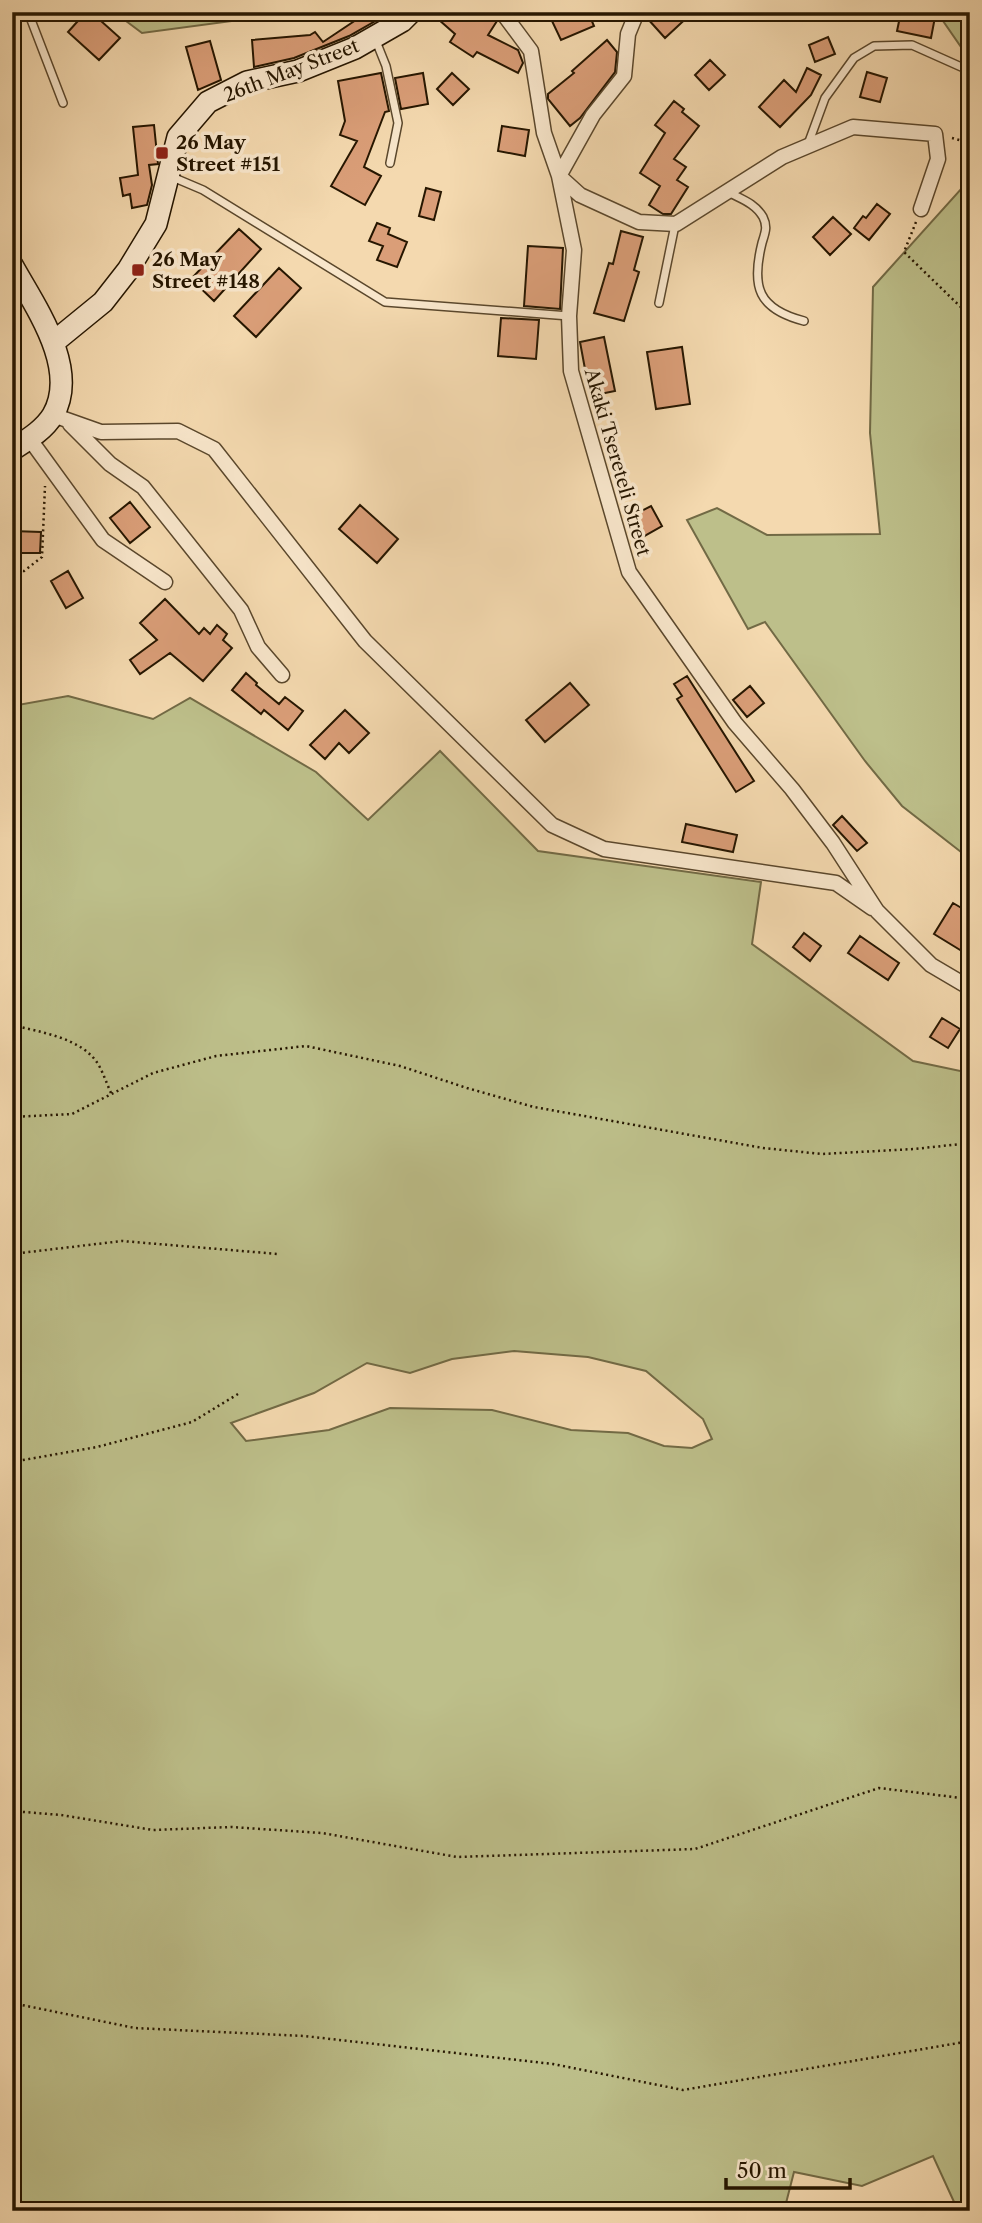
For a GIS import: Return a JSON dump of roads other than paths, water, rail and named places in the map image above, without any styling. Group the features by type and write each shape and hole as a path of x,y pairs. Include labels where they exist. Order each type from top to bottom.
{"main road":[{"name":"26th May Street","path":"54,342 103,302 128,270 156,224 178,137 208,102 247,82 298,71 355,48 402,21 411,12"},
{"path":"12,265 54,342 61,382 60,397 53,415 21,444"}],"street":[{"name":"Akaki Tsereteli Street","path":"502,12 531,51 544,133 559,176 574,250 569,316 571,371 629,572 735,723 834,843 877,911 930,965 970,988"},
{"path":"637,12 628,34 624,76 593,115 559,176 580,195 639,222 676,224 782,158 853,127 935,134 938,159 920,209"},
{"path":"53,415 101,432 178,431 214,449 365,641 551,825 604,849 836,883 877,911"},
{"path":"53,415 70,424 110,464 143,487 241,610 258,646 282,675"},
{"path":"21,444 46,462 103,540 165,582"}],"lane":[{"path":"29,12 64,103"},
{"path":"374,37 386,66 398,123 390,163"},
{"path":"807,147 825,98 854,58 874,46 912,46 968,70"},
{"path":"170,176 203,190 385,302 569,316"},
{"path":"727,192 755,206 764,219 767,229 756,280 760,294 779,312 804,321"},
{"path":"659,303 676,224"}],"place":[{"name":"26 May Street #151","path":"162,153"},
{"name":"26 May Street #148","path":"138,270"}]}
